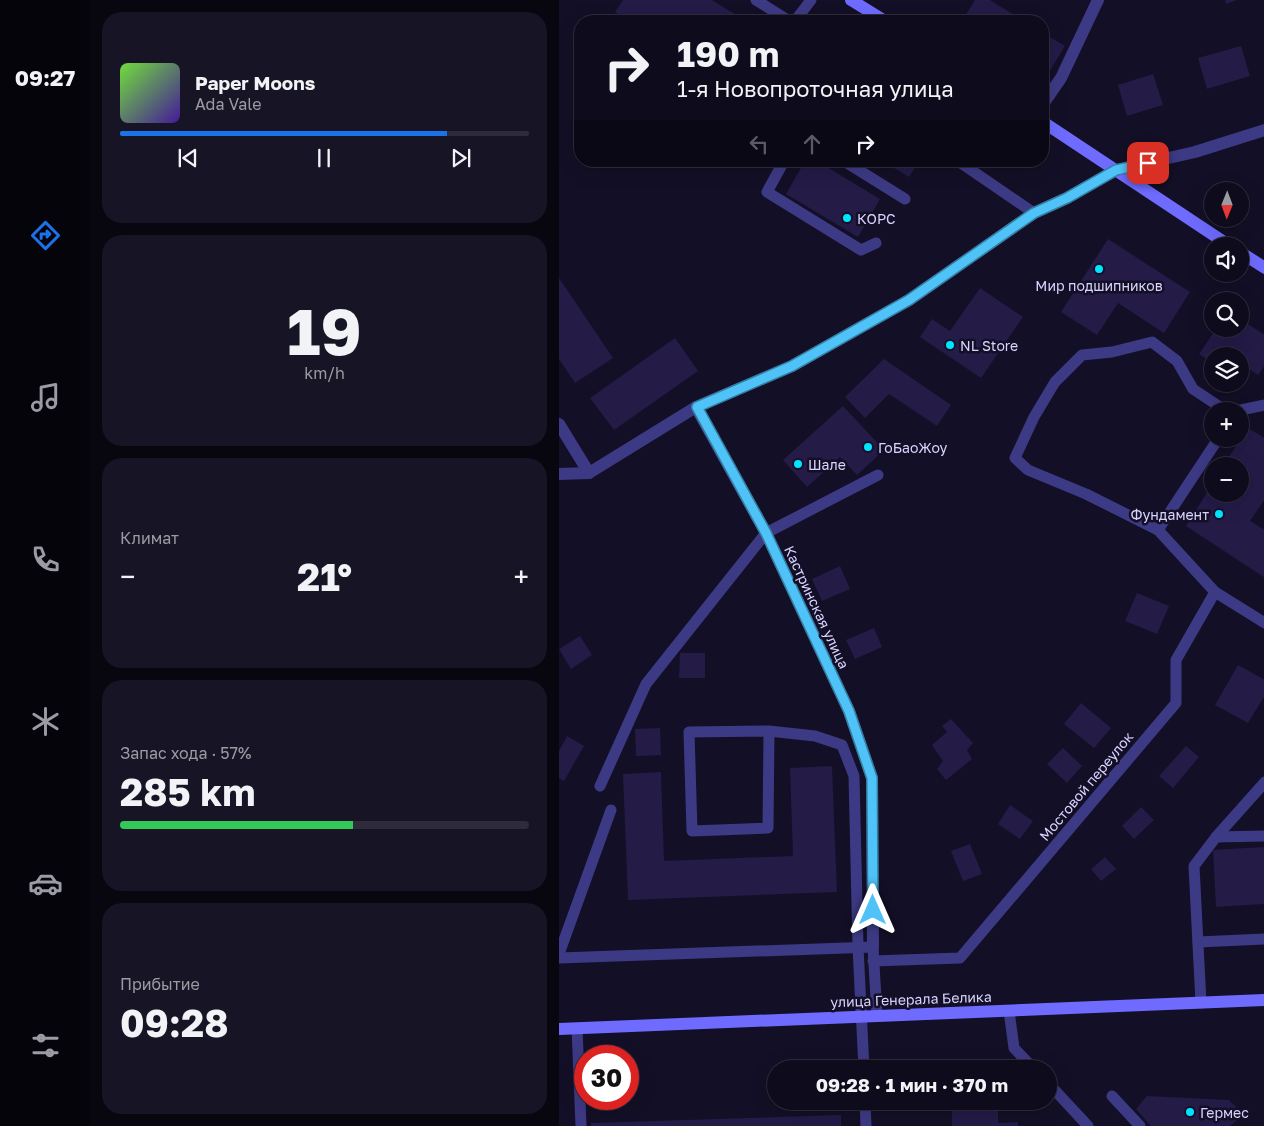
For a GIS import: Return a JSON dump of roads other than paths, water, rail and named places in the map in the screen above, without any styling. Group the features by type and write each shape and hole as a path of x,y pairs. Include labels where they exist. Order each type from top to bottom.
{"main road":[{"path":"851,0 875,15"},
{"path":"1049,126 1217,237"},
{"path":"1249,258 1264,268"},
{"name":"улица Генерала Белика","path":"559,1029 1264,1000"}],"street":[{"path":"1049,95 1061,78 1098,0"},
{"path":"559,474 589,473 697,407 792,366 909,300 1034,213 1067,198 1116,170 1195,152 1264,130"},
{"name":"Кастринская улица","path":"697,407 766,533 849,711 872,778 873,947"},
{"path":"559,424 589,473"}],"lane":[{"path":"756,0 780,15"},
{"path":"800,15 811,0"},
{"path":"781,167 767,192 861,250 876,244"},
{"path":"854,167 905,199"},
{"path":"967,167 1034,213"},
{"path":"1212,402 1193,389 1177,360 1152,342 1112,352 1082,355 1055,382 1015,458 1028,470 1086,494 1158,530 1215,592 1264,623"},
{"path":"1249,408 1264,405"},
{"path":"1158,530 1213,447"},
{"path":"600,786 646,684 766,533 878,475"},
{"name":"Мостовой переулок","path":"873,960 960,958 1176,703 1176,660 1215,592"},
{"path":"769,731 768,828 692,831 689,732 769,731 815,736 842,745 854,776 858,947 863,1060"},
{"path":"1201,1002 1195,866 1216,838 1264,782"},
{"path":"559,954 611,810"},
{"path":"1216,838 1264,836"},
{"path":"1198,942 1264,939"},
{"path":"559,958 873,947"},
{"name":"Кастринская улица","path":"873,947 877,1016"},
{"path":"1009,1010 1014,1048 1025,1060"},
{"path":"577,1028 581,1126"},
{"path":"1057,1093 1088,1126"},
{"path":"1112,1096 1140,1126"},
{"path":"865,1110 866,1126"}],"place":[{"name":"КОРС","path":"847,218"},
{"name":"Мир подшипников","path":"1099,269"},
{"name":"NL Store","path":"950,345"},
{"name":"ГоБаоЖоу","path":"868,447"},
{"name":"Шале","path":"798,464"},
{"name":"Фундамент","path":"1219,514"},
{"name":"Гермес","path":"1190,1112"}]}
